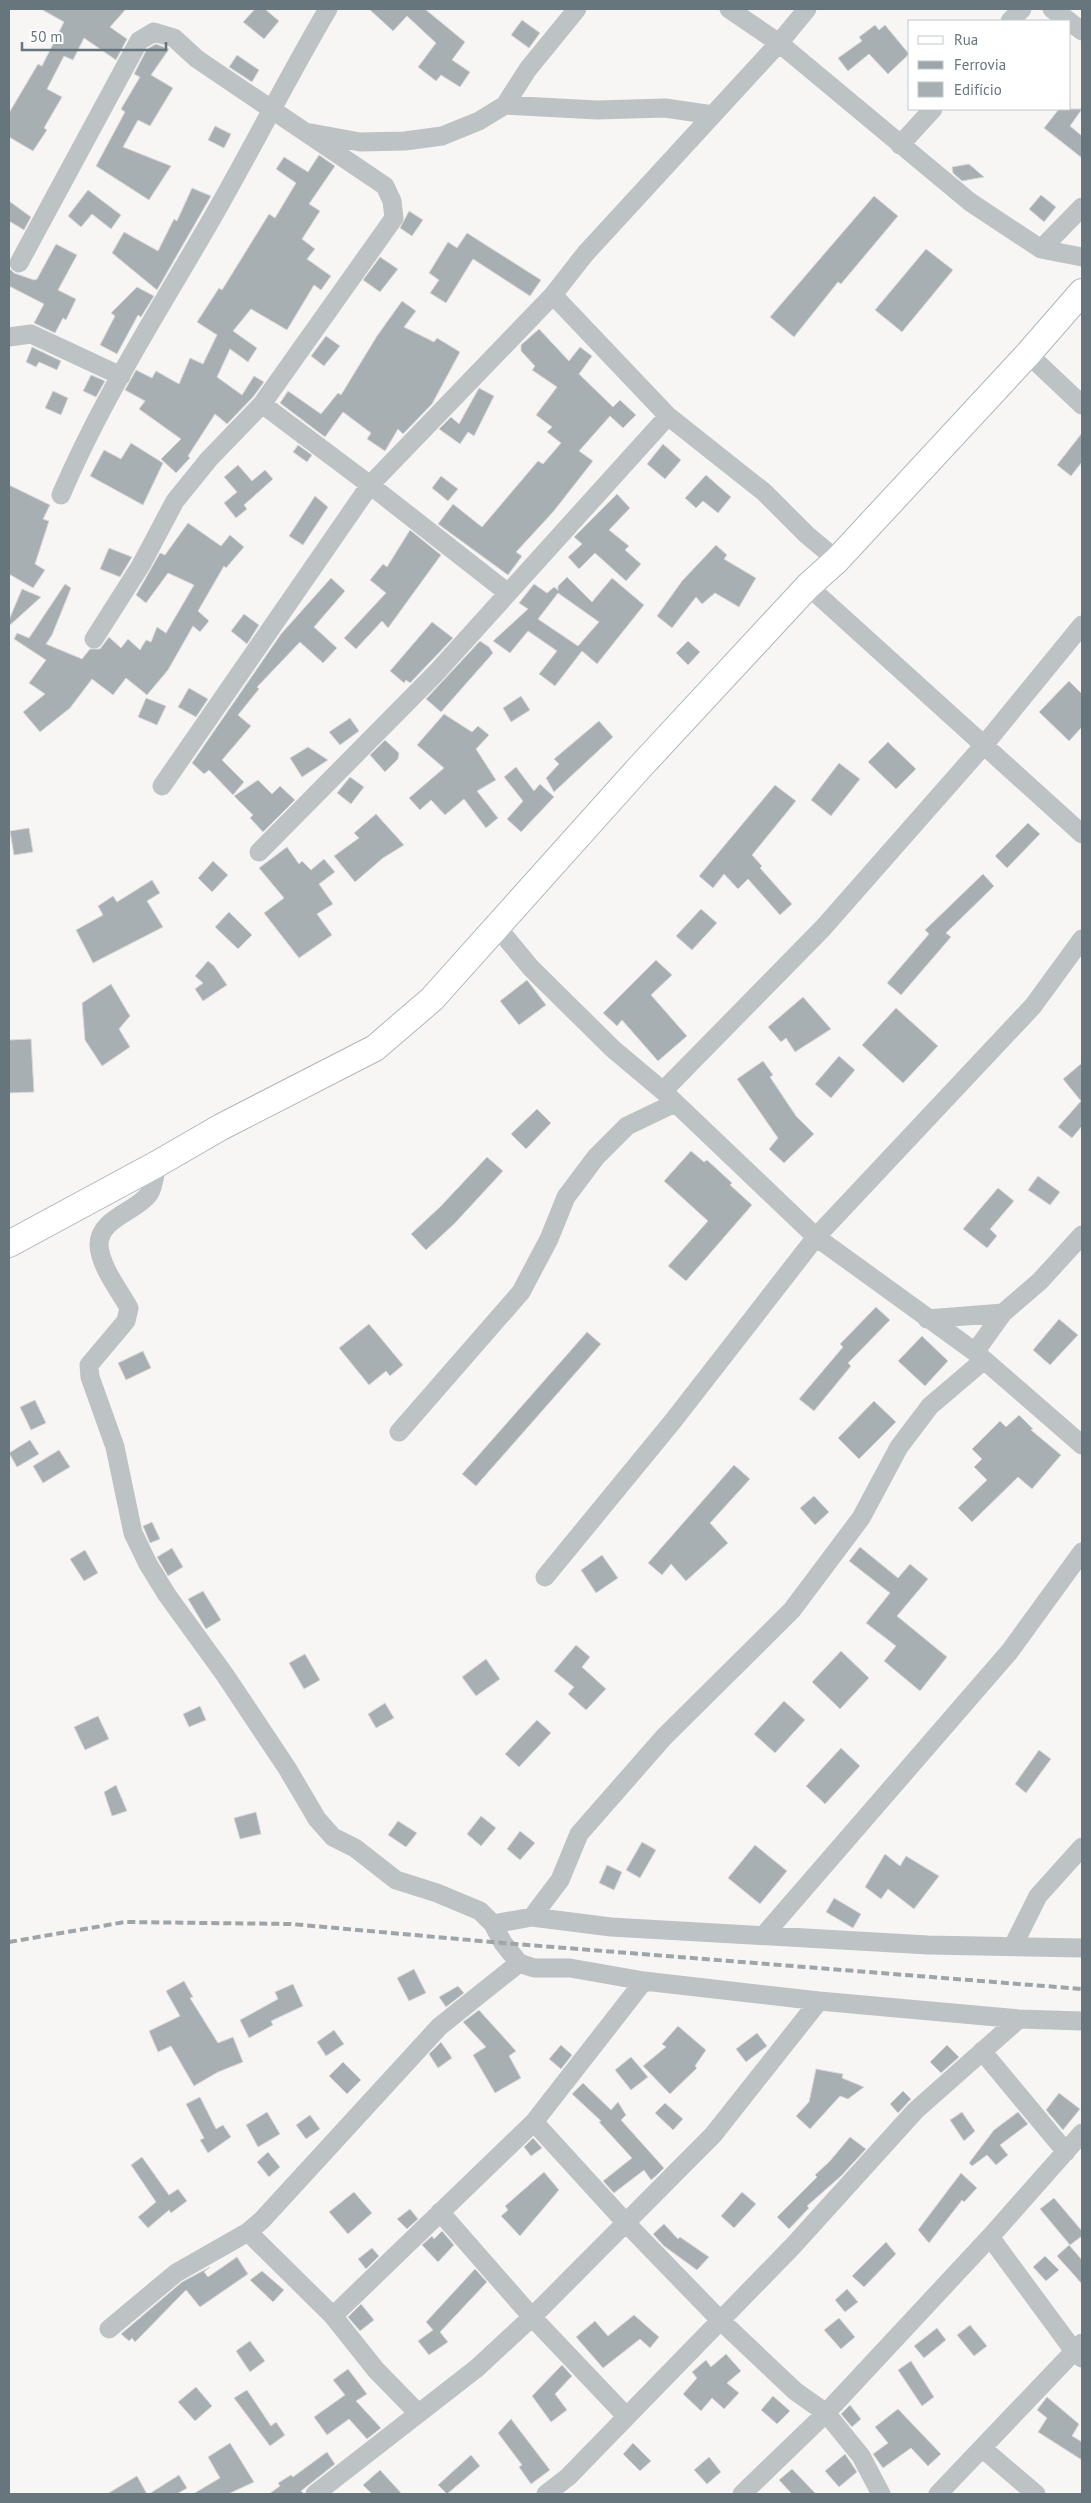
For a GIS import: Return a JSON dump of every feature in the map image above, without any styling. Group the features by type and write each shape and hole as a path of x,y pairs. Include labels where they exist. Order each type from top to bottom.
{"street":[{"path":"61,495 78,456 121,376 328,9"},
{"path":"305,133 360,142 405,141 442,136 479,121 505,105 528,69 577,9"},
{"path":"729,9 779,43 970,202 1042,249 1082,256"},
{"path":"162,786 370,485 553,295 585,254 779,43 807,9"},
{"path":"1011,20 1022,9"},
{"path":"1052,9 1066,20"},
{"path":"1071,24 1082,32"},
{"path":"19,263 139,41 154,32 174,38 197,59 385,186 392,202 394,218 262,404 209,459 175,501 141,565 94,639"},
{"path":"505,105 597,110 665,108 713,115"},
{"path":"900,145 931,110"},
{"path":"1042,249 1082,208"},
{"path":"9,1244 221,1127 375,1048 432,999 808,586 837,560 1028,354 1082,292"},
{"path":"553,295 668,416 764,492 837,560"},
{"path":"9,337 31,334 121,376"},
{"path":"1028,354 1082,405"},
{"path":"262,404 370,485 508,593"},
{"path":"259,852 376,735 668,416"},
{"path":"808,586 1082,834"},
{"path":"398,1432 521,1292 549,1239 566,1197 596,1157 627,1126 669,1097 823,928 984,745 1082,625"},
{"path":"497,927 531,968 613,1049 669,1097 816,1238 979,1356 1082,1445"},
{"path":"545,1577 673,1421 816,1238 1033,1006 1082,939"},
{"path":"157,1164 150,1193 142,1202 127,1209 101,1234 99,1246 104,1263 128,1308 126,1321 89,1365 90,1377 115,1447 133,1532 167,1595 282,1760 317,1819 334,1837 354,1848 396,1880 437,1893 480,1911 493,1924 503,1944 519,1963 534,1968 570,1968 644,1981 819,2001 1019,2019 1082,2022"},
{"path":"532,1917 560,1880 579,1834 664,1737 792,1610 861,1518 899,1447 930,1406 979,1356 1003,1313 1040,1281 1082,1235"},
{"path":"927,1319 1003,1313"},
{"path":"764,1935 1010,1652 1082,1552"},
{"path":"1013,1946 1038,1896 1082,1848"},
{"path":"493,1924 532,1917 611,1927 928,1945 1082,1948"},
{"path":"109,2329 176,2273 248,2232 262,2220 439,2027 519,1963"},
{"path":"333,2316 534,2122 644,1981"},
{"path":"315,2494 477,2368 532,2317 713,2136 819,2001"},
{"path":"546,2494 568,2477 791,2248 915,2111 1019,2019"},
{"path":"982,2051 1066,2152"},
{"path":"534,2122 627,2224 720,2320 795,2392 826,2413 861,2456 881,2494"},
{"path":"742,2494 826,2413 990,2237 1082,2133"},
{"path":"440,2212 532,2317 626,2416"},
{"path":"248,2232 333,2316 376,2370 418,2413"},
{"path":"938,2494 1080,2350 990,2237"},
{"path":"982,2448 1036,2494"}],"building":[{"path":"41,9 126,9 110,27 127,39 116,60 84,38 73,60 64,56 47,89 62,97 44,128 47,130 33,151 9,137 9,113 38,64 42,66 64,22"},
{"path":"255,9 265,9 279,21 264,39 243,22"},
{"path":"369,9 425,9 465,42 452,60 470,72 460,87 441,75 436,81 418,67 436,43 407,16 393,31"},
{"path":"522,20 540,33 529,48 511,35"},
{"path":"875,25 879,30 885,25 908,55 888,74 869,54 848,71 838,58 862,41 859,37"},
{"path":"156,44 169,49 151,75 173,88 150,126 138,120 123,147 171,166 149,200 96,166 125,112 121,109 140,77 134,74 147,49"},
{"path":"237,55 259,70 252,82 229,67"},
{"path":"1082,109 1070,126 1082,136 1082,158 1044,128 1058,110"},
{"path":"215,126 231,134 224,148 208,140"},
{"path":"319,155 335,166 309,204 320,211 302,239 315,249 307,259 331,276 321,290 314,285 287,330 251,309 233,331 257,348 248,362 230,349 217,377 242,395 254,376 264,382 253,397 227,424 215,414 188,456 190,458 176,473 161,459 181,439 139,409 145,401 125,390 136,370 152,378 156,371 179,384 190,358 203,364 217,335 197,322 219,288 222,290 269,214 275,218 296,183 276,169 284,157 308,172"},
{"path":"969,164 984,177 962,181 953,173 952,167"},
{"path":"192,188 211,196 157,290 112,253 124,232 158,251 174,219 177,221"},
{"path":"88,190 121,215 111,229 92,214 81,227 68,216"},
{"path":"1041,195 1056,207 1044,222 1029,209"},
{"path":"874,196 898,216 841,284 838,282 794,337 770,317"},
{"path":"9,201 31,217 24,230 9,221"},
{"path":"409,211 423,220 412,236 400,228"},
{"path":"467,233 541,280 530,296 473,259 446,303 430,293 439,280 429,273 448,242 457,248"},
{"path":"56,244 77,255 58,290 76,299 66,320 63,318 55,333 34,323 44,304 9,286 9,268 14,273 34,280 37,279"},
{"path":"926,249 953,270 902,332 875,310"},
{"path":"380,257 398,269 380,292 363,280"},
{"path":"137,287 154,296 141,317 138,315 117,354 100,345 115,316 111,313"},
{"path":"402,301 416,311 404,327 434,342 437,338 460,352 432,404 403,434 398,429 385,451 367,439 371,433 343,412 325,437 280,403 288,391 321,414 338,393 341,395 377,336"},
{"path":"539,329 569,361 580,347 592,356 579,374 613,407 620,400 636,415 623,428 610,416 579,451 593,461 553,512 516,552 522,556 508,575 438,524 453,504 482,527 538,461 543,464 561,443 547,432 552,427 536,415 557,387 532,370 535,366 521,351 521,345"},
{"path":"326,336 340,346 324,366 311,356"},
{"path":"32,347 61,361 57,370 39,362 36,367 26,362"},
{"path":"91,375 105,381 96,397 83,391"},
{"path":"479,388 494,396 474,436 468,432 460,444 439,429 451,417 459,424"},
{"path":"53,391 68,398 61,415 45,408"},
{"path":"1082,433 1082,462 1071,476 1057,465"},
{"path":"131,443 163,463 143,505 90,476 104,450 121,459"},
{"path":"663,444 681,460 665,479 647,464"},
{"path":"298,445 312,455 307,462 293,452"},
{"path":"238,465 252,481 265,470 273,479 244,505 247,509 236,518 224,503 237,492 224,477"},
{"path":"706,475 731,497 718,513 703,501 696,508 685,498"},
{"path":"441,476 458,489 448,501 432,488"},
{"path":"9,485 50,505 43,519 49,521 35,564 45,570 33,588 9,574"},
{"path":"617,494 630,508 609,530 629,546 625,550 641,564 626,581 595,553 579,569 568,557 582,544 574,537"},
{"path":"315,496 328,507 303,545 289,536"},
{"path":"188,523 221,546 230,535 244,547 226,568 224,566 198,611 209,621 200,632 193,626 168,670 147,695 126,678 113,695 92,679 70,708 40,732 23,712 45,694 29,683 46,660 14,639 17,633 29,638 65,584 71,588 52,635 46,644 82,659 90,649 100,649 109,637 121,648 128,639 140,650 146,640 151,642 157,627 166,633 194,585 168,573 146,603 136,595 160,553 165,555"},
{"path":"410,530 441,555 388,628 382,621 356,649 344,638 386,593 370,580 383,564 387,567"},
{"path":"716,545 727,555 724,559 756,578 739,607 715,593 702,604 696,597 672,628 657,616 682,581"},
{"path":"109,548 132,557 120,577 100,569"},
{"path":"567,577 592,602 612,578 644,605 597,664 582,651 555,686 539,674 557,651 528,631 510,653 493,641 528,609 519,603 534,584 547,593 554,587 558,590 558,586","holes":["558,593 599,622 578,646 538,619"]},
{"path":"331,578 345,591 314,627 337,648 323,663 300,642 257,687 259,689 238,715 251,726 222,760 244,782 233,795 209,770 204,774 192,763 281,634"},
{"path":"22,589 41,597 9,626 9,620"},
{"path":"244,614 259,625 247,644 231,631"},
{"path":"432,622 453,638 410,683 406,680 404,683 390,671"},
{"path":"480,641 489,647 493,653 441,712 426,699"},
{"path":"688,641 700,652 688,665 676,653"},
{"path":"1069,681 1082,694 1082,727 1069,741 1039,712"},
{"path":"189,688 208,699 196,717 178,707"},
{"path":"521,696 530,710 511,722 503,708"},
{"path":"146,698 166,706 157,725 138,717"},
{"path":"444,714 472,732 478,726 489,735 476,749 496,780 477,791 498,818 486,828 464,799 445,815 431,800 420,810 409,798 444,768 417,745"},
{"path":"350,718 359,731 340,745 329,732"},
{"path":"599,721 613,737 554,792 546,778 559,764 554,759"},
{"path":"385,740 399,753 398,759 385,772 370,755"},
{"path":"888,742 916,769 896,789 868,762"},
{"path":"308,747 328,760 302,777 290,758"},
{"path":"839,763 860,779 831,816 811,800"},
{"path":"516,767 534,791 540,784 554,797 521,832 507,819 523,801 504,777"},
{"path":"350,777 364,787 351,804 337,793"},
{"path":"258,780 272,794 280,786 295,800 263,832 250,818 253,815 234,796"},
{"path":"775,785 796,801 752,855 762,866 760,868 792,904 780,915 748,879 738,889 724,874 713,888 699,876"},
{"path":"376,814 404,845 383,858 355,882 334,856 359,838 354,833"},
{"path":"1028,823 1040,834 1007,868 995,856"},
{"path":"29,828 33,852 14,855 10,831"},
{"path":"287,847 299,864 302,861 311,870 324,859 335,872 319,884 333,904 317,914 332,935 299,958 264,913 284,898 259,868"},
{"path":"213,861 228,875 212,892 198,878"},
{"path":"983,874 994,886 946,933 951,937 901,995 887,983 929,934 925,930"},
{"path":"152,880 160,893 147,901 163,927 93,963 76,930 103,915 98,906 113,896 117,902"},
{"path":"701,909 717,923 692,950 676,936"},
{"path":"229,912 252,935 238,949 215,927"},
{"path":"656,960 672,975 651,995 687,1036 658,1061 622,1020 617,1026 603,1013"},
{"path":"208,961 214,966 227,985 203,1001 195,989 203,983 195,976"},
{"path":"527,980 546,1005 519,1025 500,1001"},
{"path":"111,984 130,1016 119,1029 130,1047 102,1066 85,1040 82,1003"},
{"path":"803,997 831,1029 795,1052 786,1038 781,1042 768,1027"},
{"path":"896,1008 938,1046 903,1083 862,1045"},
{"path":"31,1039 34,1092 9,1093 9,1040"},
{"path":"839,1056 855,1070 831,1098 815,1084"},
{"path":"763,1061 773,1075 770,1077 796,1116 814,1134 784,1163 769,1149 778,1138 737,1079"},
{"path":"1082,1063 1082,1126 1072,1138 1058,1127 1081,1101 1063,1079"},
{"path":"537,1109 551,1123 526,1149 511,1134"},
{"path":"691,1151 704,1162 707,1160 752,1205 686,1281 668,1266 708,1221 664,1181"},
{"path":"487,1157 503,1171 455,1223 426,1250 411,1234 440,1207"},
{"path":"1038,1176 1060,1192 1050,1205 1028,1190"},
{"path":"998,1188 1014,1201 990,1229 997,1236 987,1248 963,1229"},
{"path":"876,1307 890,1320 848,1363 851,1366 814,1411 799,1399 843,1347 840,1344"},
{"path":"1059,1319 1078,1335 1050,1365 1033,1350"},
{"path":"369,1324 403,1365 390,1376 386,1371 369,1385 339,1348"},
{"path":"587,1332 601,1344 476,1486 462,1474"},
{"path":"922,1336 948,1361 925,1386 898,1361"},
{"path":"143,1351 151,1368 126,1380 118,1363"},
{"path":"35,1400 46,1423 31,1430 20,1407"},
{"path":"874,1401 896,1422 859,1459 838,1438"},
{"path":"1019,1415 1033,1429 1031,1430 1061,1455 1032,1489 1018,1477 972,1522 958,1508 987,1480 974,1467 982,1459 972,1449 1000,1421 1006,1427"},
{"path":"30,1440 39,1454 17,1467 9,1453"},
{"path":"59,1450 70,1467 43,1483 33,1466"},
{"path":"734,1465 750,1479 710,1523 728,1543 686,1581 671,1564 662,1575 648,1563"},
{"path":"814,1496 829,1512 815,1525 800,1508"},
{"path":"152,1522 160,1539 150,1543 143,1526"},
{"path":"860,1547 898,1578 910,1564 928,1579 897,1616 947,1657 920,1691 884,1661 896,1646 866,1623 890,1593 849,1561"},
{"path":"172,1548 183,1567 168,1576 157,1557"},
{"path":"85,1550 98,1573 84,1581 70,1559"},
{"path":"602,1555 618,1578 596,1593 581,1570"},
{"path":"203,1591 221,1620 206,1629 188,1599"},
{"path":"576,1645 590,1657 582,1667 606,1689 586,1710 568,1694 574,1687 554,1671"},
{"path":"841,1651 869,1678 840,1709 812,1682"},
{"path":"305,1654 320,1680 304,1689 289,1663"},
{"path":"486,1659 500,1679 476,1696 462,1677"},
{"path":"784,1701 805,1720 775,1753 754,1734"},
{"path":"385,1703 394,1718 376,1728 368,1714"},
{"path":"200,1706 206,1720 189,1727 183,1714"},
{"path":"98,1716 109,1739 85,1750 74,1727"},
{"path":"537,1720 551,1733 519,1767 505,1754"},
{"path":"841,1748 860,1766 825,1804 806,1786"},
{"path":"1039,1750 1051,1759 1026,1793 1015,1784"},
{"path":"116,1785 127,1811 112,1816 104,1792"},
{"path":"256,1812 261,1834 240,1839 234,1818"},
{"path":"481,1816 496,1828 481,1846 467,1834"},
{"path":"398,1821 417,1833 406,1847 388,1835"},
{"path":"520,1831 535,1843 520,1860 507,1849"},
{"path":"642,1842 656,1850 640,1878 626,1870"},
{"path":"755,1845 787,1871 760,1904 728,1878"},
{"path":"885,1854 900,1866 906,1856 939,1876 914,1909 888,1889 881,1899 865,1887"},
{"path":"607,1865 622,1872 614,1890 599,1883"},
{"path":"834,1898 861,1914 853,1928 826,1912"},
{"path":"414,1969 426,1993 409,2001 397,1978"},
{"path":"184,1981 193,1997 190,1998 218,2043 233,2037 243,2062 218,2072 194,2086 171,2046 158,2052 149,2031 180,2016 166,1991"},
{"path":"293,1984 303,2006 271,2021 273,2025 249,2038 240,2020 278,1999 275,1992"},
{"path":"458,1986 464,1993 446,2007 439,1997"},
{"path":"479,2010 516,2051 509,2056 521,2078 495,2093 473,2055 486,2047 463,2022"},
{"path":"678,2026 706,2050 695,2066 697,2068 670,2094 643,2066 666,2047 662,2044"},
{"path":"334,2030 344,2044 326,2056 317,2042"},
{"path":"757,2033 767,2046 746,2062 736,2049"},
{"path":"441,2042 452,2058 438,2068 429,2054"},
{"path":"561,2045 572,2055 561,2069 549,2059"},
{"path":"947,2045 959,2057 941,2073 930,2062"},
{"path":"631,2057 648,2077 631,2090 615,2070"},
{"path":"343,2062 361,2080 347,2094 329,2076"},
{"path":"816,2069 843,2074 842,2078 864,2087 848,2099 840,2096 810,2129 796,2116 809,2102"},
{"path":"583,2083 611,2110 618,2102 626,2115 621,2120 664,2168 651,2180 644,2170 614,2193 603,2181 632,2158 599,2122 601,2121 572,2094"},
{"path":"903,2091 911,2099 898,2113 890,2104"},
{"path":"1059,2093 1080,2109 1063,2130 1046,2110"},
{"path":"200,2097 216,2129 223,2125 231,2137 208,2153 200,2140 204,2138 186,2104"},
{"path":"665,2103 683,2119 673,2130 655,2113"},
{"path":"267,2112 280,2134 258,2147 246,2125"},
{"path":"962,2112 975,2131 964,2141 950,2120"},
{"path":"1018,2112 1028,2124 1000,2145 1008,2155 996,2165 987,2155 972,2166 969,2163 994,2130"},
{"path":"310,2115 320,2129 306,2139 296,2125"},
{"path":"850,2137 866,2149 841,2176 807,2206 809,2208 789,2229 777,2217 817,2177 815,2175 830,2161"},
{"path":"533,2138 542,2148 531,2156 524,2147"},
{"path":"268,2152 280,2167 269,2177 257,2162"},
{"path":"142,2157 169,2195 178,2189 187,2201 171,2213 169,2210 148,2228 138,2217 156,2202 131,2165"},
{"path":"544,2172 559,2190 520,2236 501,2216 508,2210 505,2206"},
{"path":"961,2173 977,2188 964,2202 962,2200 929,2243 918,2230"},
{"path":"354,2192 372,2213 348,2234 329,2212"},
{"path":"742,2192 756,2204 734,2228 721,2216"},
{"path":"1054,2198 1082,2231 1082,2236 1070,2245 1040,2209"},
{"path":"410,2209 418,2219 407,2229 397,2219"},
{"path":"664,2224 678,2239 680,2237 709,2257 697,2270 664,2246 653,2234"},
{"path":"442,2231 454,2245 438,2262 422,2245 432,2236 434,2239"},
{"path":"886,2242 896,2254 864,2287 852,2276"},
{"path":"1069,2245 1082,2260 1082,2284 1057,2256"},
{"path":"372,2248 379,2256 366,2269 358,2259"},
{"path":"1045,2256 1059,2270 1046,2281 1033,2267"},
{"path":"237,2257 248,2274 200,2307 186,2290 135,2342 132,2338 129,2341 121,2334 182,2282 210,2267 204,2272 208,2277"},
{"path":"475,2269 487,2282 440,2332 448,2342 429,2355 418,2341 433,2330 426,2322"},
{"path":"262,2271 284,2290 273,2302 250,2280"},
{"path":"847,2289 858,2302 845,2312 835,2300"},
{"path":"361,2304 374,2320 360,2331 348,2317"},
{"path":"634,2315 659,2337 650,2348 640,2339 603,2368 576,2337 595,2321 608,2336"},
{"path":"839,2318 855,2337 841,2349 824,2330"},
{"path":"970,2325 987,2346 974,2356 957,2335"},
{"path":"937,2328 946,2340 924,2358 914,2346"},
{"path":"250,2341 265,2361 250,2372 236,2351"},
{"path":"726,2354 741,2371 727,2383 739,2393 724,2409 712,2398 701,2411 683,2394 697,2378 692,2372 706,2360 711,2367"},
{"path":"911,2361 934,2397 922,2406 898,2370"},
{"path":"562,2365 572,2376 555,2394 567,2410 551,2422 532,2396"},
{"path":"348,2369 367,2394 356,2401 381,2428 367,2439 349,2419 327,2435 314,2417 345,2395 333,2380"},
{"path":"196,2387 212,2406 195,2421 178,2402"},
{"path":"247,2390 271,2426 276,2422 285,2435 270,2446 234,2398"},
{"path":"773,2396 790,2411 777,2424 761,2410"},
{"path":"1047,2397 1079,2424 1072,2436 1082,2442 1082,2460 1038,2432 1047,2418 1037,2410"},
{"path":"850,2405 861,2419 852,2427 841,2414"},
{"path":"898,2409 941,2454 928,2466 911,2448 883,2468 873,2454 888,2443 875,2427"},
{"path":"511,2419 550,2470 531,2484 519,2467 522,2465 498,2433"},
{"path":"230,2443 254,2482 228,2494 193,2494 220,2478 208,2457"},
{"path":"633,2443 651,2461 640,2471 623,2454"},
{"path":"327,2452 335,2464 301,2491 304,2494 269,2494 280,2486 278,2483 291,2475 293,2477"},
{"path":"845,2454 857,2472 839,2487 825,2471"},
{"path":"471,2455 480,2466 447,2494 438,2485"},
{"path":"709,2457 721,2472 707,2484 694,2470"},
{"path":"792,2469 816,2494 792,2494 779,2480"},
{"path":"380,2470 402,2494 372,2494 363,2485"},
{"path":"179,2475 187,2488 177,2494 149,2494"},
{"path":"137,2476 147,2494 107,2494"}],"railway":[{"path":"9,1942 125,1922 291,1924 503,1943 1082,1989"}]}
